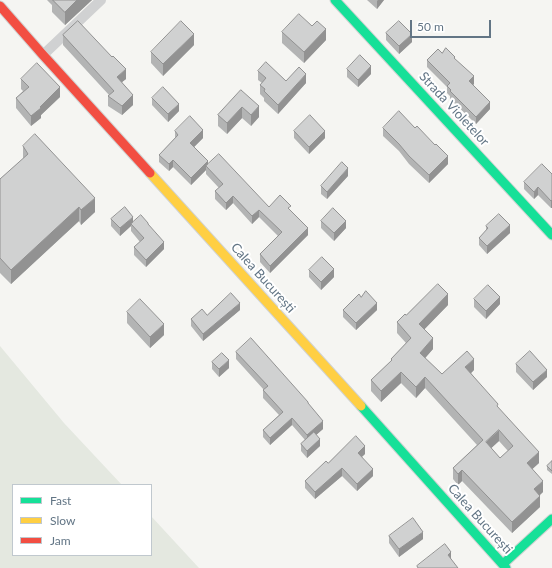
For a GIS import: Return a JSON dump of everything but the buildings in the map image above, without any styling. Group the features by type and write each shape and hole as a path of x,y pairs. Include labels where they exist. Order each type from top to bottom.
{"main road":[{"name":"Strada Violetelor","path":"335,0 552,235"},
{"name":"Calea București","path":"0,6 505,566"},
{"path":"505,566 552,519"}],"street":[{"path":"43,55 101,0"}],"shaded area":[{"path":"0,346 64,423 121,484 12,484 12,556 152,556 152,517 199,568 0,568"}],"traffic: fast":[{"path":"335,0 552,235"},
{"path":"361,406 506,568"},
{"path":"503,564 552,519"}],"traffic: slow":[{"path":"150,173 361,406"}],"traffic: jam":[{"path":"0,6 150,173"}]}
